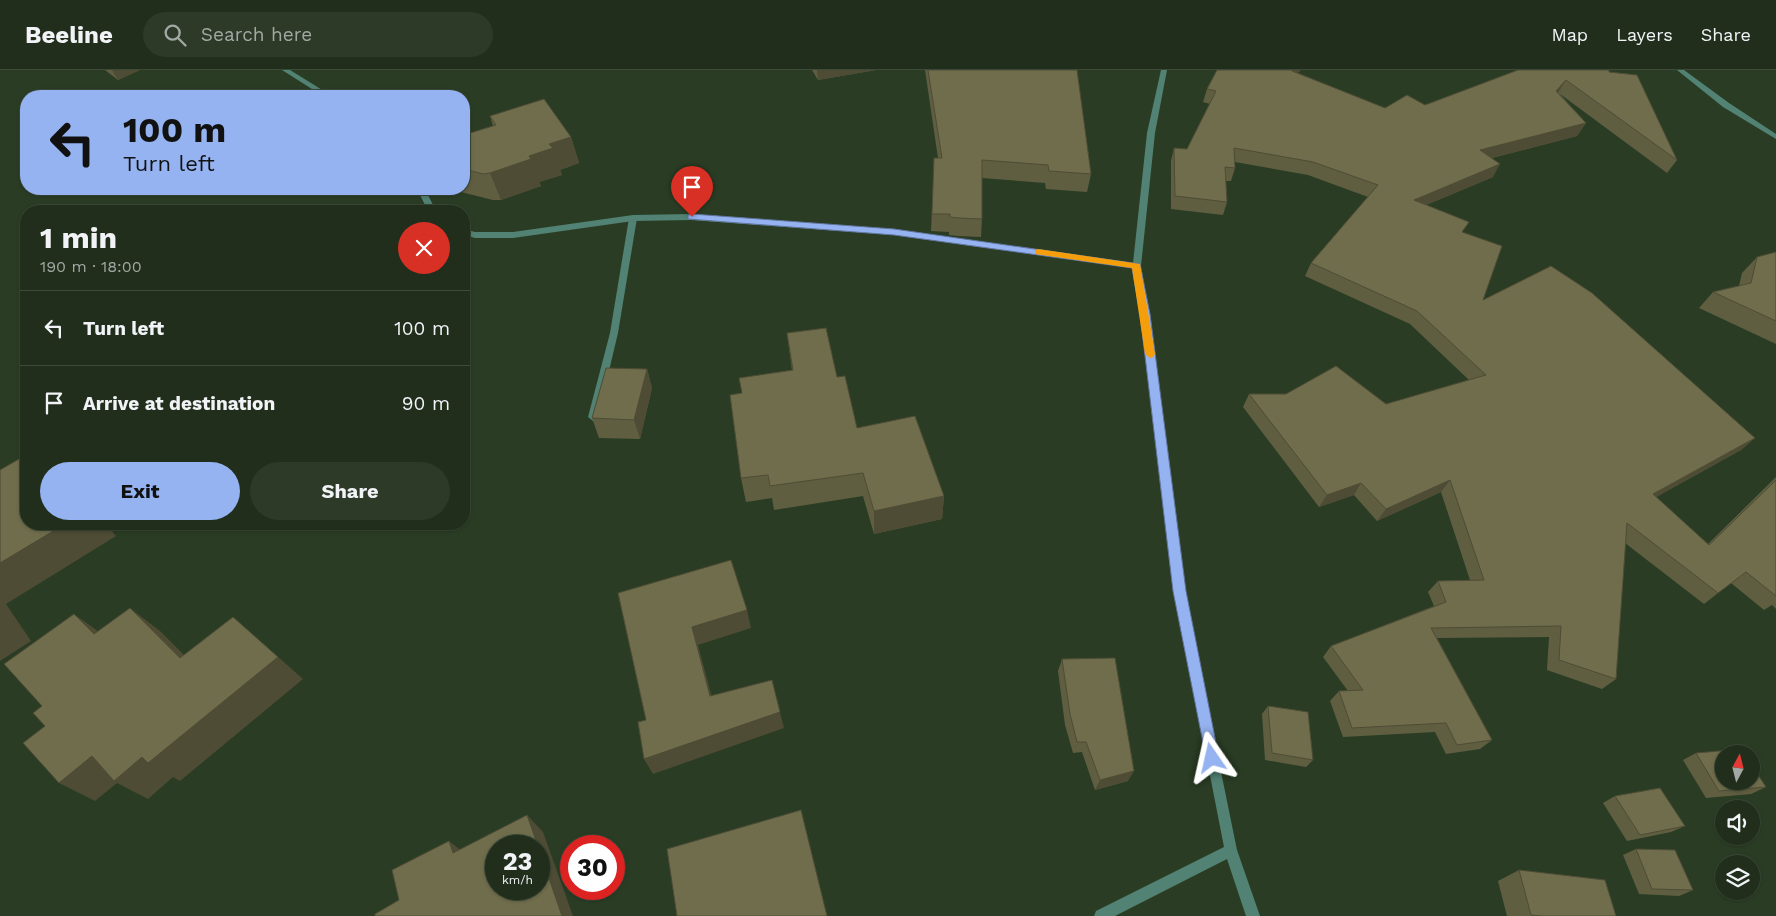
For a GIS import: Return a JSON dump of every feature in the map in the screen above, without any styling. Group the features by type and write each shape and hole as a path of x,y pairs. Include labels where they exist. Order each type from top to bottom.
{"street":[{"path":"285,70 318,90"},
{"path":"1164,70 1151,133 1137,266 1145,314 1180,591 1231,850 1253,916"},
{"path":"1680,70 1726,105 1776,138"},
{"path":"470,234 513,235 633,218 692,217 894,232 1137,266"},
{"path":"592,417 614,333 633,218"},
{"path":"1101,916 1231,850"}],"building":[{"path":"928,70 1077,70 1091,174 1049,171 1048,165 982,160 982,219 950,217 950,214 932,214 934,158 942,158"},
{"path":"1217,70 1293,70 1385,108 1407,95 1425,105 1518,70 1609,70 1609,72 1637,75 1677,160 1566,80 1556,91 1586,123 1480,150 1500,164 1414,200 1469,222 1462,232 1502,246 1483,300 1551,266 1592,293 1755,438 1653,494 1709,545 1776,480 1776,596 1746,572 1718,593 1627,523 1616,679 1559,660 1561,626 1431,628 1492,740 1457,745 1446,723 1352,728 1339,691 1363,690 1331,646 1446,602 1438,581 1484,580 1450,480 1386,509 1361,483 1327,495 1249,394 1286,394 1336,366 1386,404 1486,375 1417,311 1311,263 1378,185 1313,162 1234,148 1235,168 1225,167 1227,202 1175,196 1174,148 1187,149 1216,91 1207,89"},
{"path":"544,99 571,137 549,144 553,148 529,156 531,159 490,173 483,174 470,171 470,133 496,125 490,116"},
{"path":"1776,252 1776,321 1713,292 1751,283 1757,257"},
{"path":"826,328 837,377 845,376 857,428 915,416 944,496 874,511 863,473 770,486 768,475 741,478 730,395 742,393 739,378 793,370 787,333"},
{"path":"606,368 647,369 634,420 592,418"},
{"path":"20,458 20,530 55,530 0,563 0,470"},
{"path":"731,560 747,610 692,627 710,696 772,680 780,712 644,759 638,722 646,720 618,593"},
{"path":"130,608 180,658 233,617 278,657 148,763 142,757 114,781 92,756 59,783 23,743 45,726 33,713 42,706 4,664 74,614 94,634"},
{"path":"1115,658 1134,771 1100,780 1086,742 1077,742 1070,714 1062,659"},
{"path":"1268,706 1308,712 1313,760 1272,753"},
{"path":"1715,751 1715,784 1696,753"},
{"path":"1760,778 1766,787 1760,788"},
{"path":"1660,788 1685,826 1640,835 1615,796"},
{"path":"801,810 827,916 677,916 667,849"},
{"path":"527,815 534,835 488,835"},
{"path":"485,837 485,900 550,900 550,881 562,916 375,916 375,914 399,900 392,870 449,841 453,853"},
{"path":"1636,849 1675,850 1693,890 1652,889"},
{"path":"1519,870 1605,880 1616,916 1531,915"}],"slow traffic":[{"path":"1038,252 1137,266 1150,354"}],"route":[{"path":"692,217 894,232 1137,266 1145,314 1180,591 1212,758"}]}
